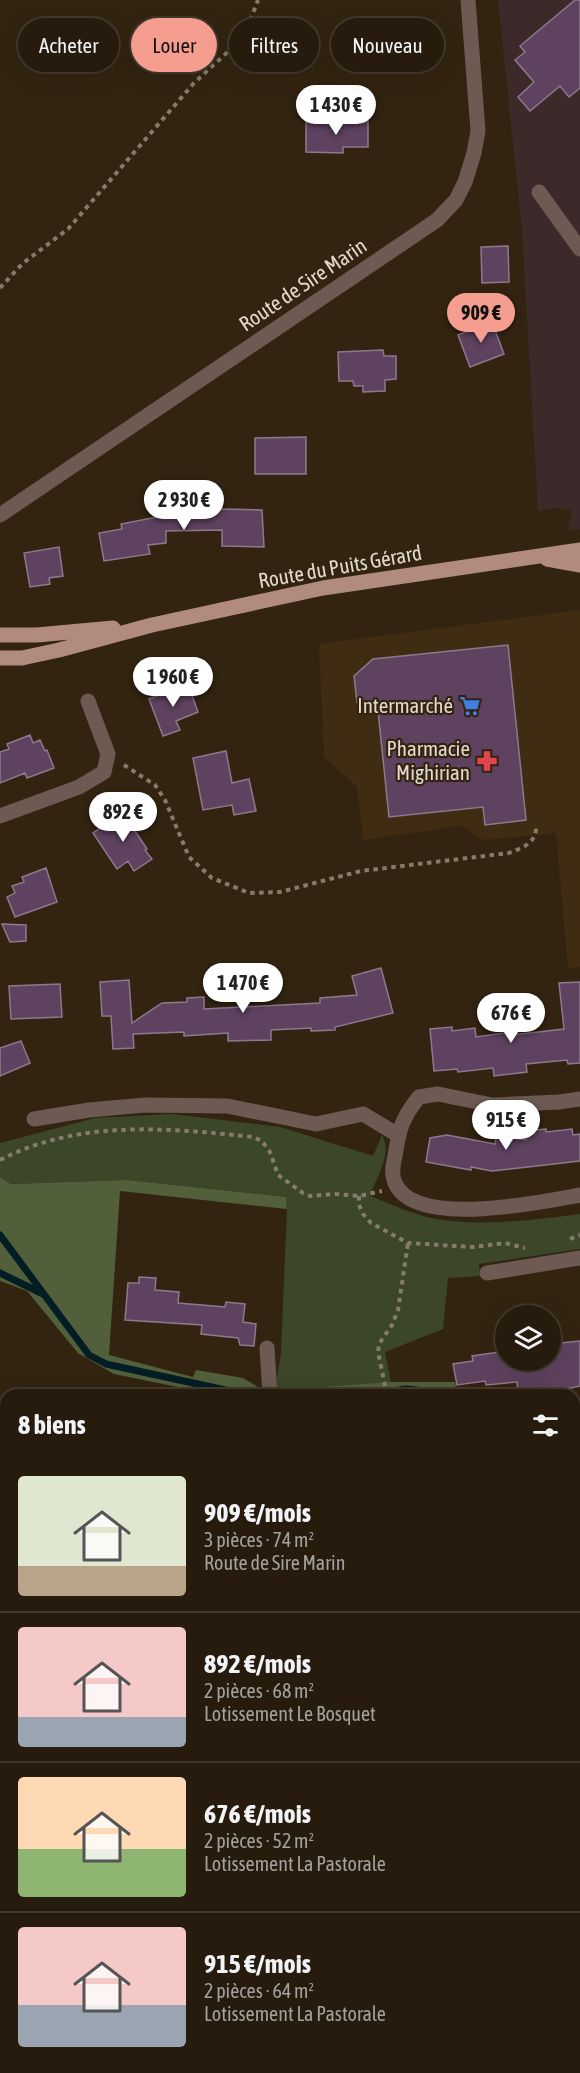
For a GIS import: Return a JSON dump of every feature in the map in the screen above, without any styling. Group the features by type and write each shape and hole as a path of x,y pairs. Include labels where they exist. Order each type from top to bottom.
{"main road":[{"name":"Route du Puits Gérard","path":"0,658 22,658 59,650 152,625 323,588 580,550"},
{"name":"Route du Puits Gérard","path":"536,557 580,565"},
{"name":"Route du Puits Gérard","path":"0,635 37,635 152,625"}],"street":[{"name":"Route de Sire Marin","path":"0,515 437,220 456,200 465,182 478,131 468,0"},
{"path":"539,192 580,249"},
{"path":"0,816 79,787 104,772 108,754 88,701"},
{"path":"580,1099 492,1105 438,1094 419,1097 405,1115 398,1134 392,1170 396,1184 410,1199 449,1208 495,1209 580,1195"},
{"path":"34,1119 89,1110 145,1105 226,1106 316,1124 363,1114 398,1134"},
{"path":"487,1273 580,1258"},
{"path":"267,1348 270,1389"}],"path":[{"path":"0,288 22,264 68,229 194,83 244,37 258,0"},
{"path":"108,754 155,785 165,800 189,857 212,878 249,893 280,892 361,872 509,853 524,847 531,841 536,832 536,826"},
{"path":"0,1160 42,1143 75,1135 121,1129 169,1128 253,1137 262,1141 270,1152 278,1175 310,1196 377,1194 396,1184"},
{"path":"359,1196 359,1205 371,1223 408,1243 473,1247 505,1243 530,1249"},
{"path":"561,1243 580,1235"},
{"path":"386,1389 378,1352 379,1344 392,1325 398,1310 408,1243"}],"shaded area":[{"path":"498,0 580,0 580,529 568,530 572,510 556,508 538,511 522,230"},
{"path":"580,610 580,967 568,968 556,833 484,840 461,826 363,840 357,787 324,757 319,644"}],"green space":[{"path":"172,1114 280,1127 373,1156 382,1135 386,1150 385,1158 370,1196 427,1217 464,1222 503,1222 580,1214 580,1249 479,1264 480,1276 448,1278 443,1329 385,1352 391,1382 275,1389 281,1353 286,1197 127,1180 11,1184 0,1177 0,1143 95,1118"},
{"path":"0,1177 11,1184 127,1180 286,1197 287,1209 120,1191 109,1355 193,1377 196,1370 243,1378 258,1387 258,1389 188,1389 114,1374 78,1353 27,1291 0,1281"},
{"path":"391,1382 455,1382 456,1389 290,1389"}],"building":[{"path":"575,0 580,0 580,88 569,97 560,86 530,111 518,97 534,82 515,60 525,52 520,46"},
{"path":"306,121 368,121 368,147 343,147 343,153 306,152"},
{"path":"508,246 509,282 482,283 481,247"},
{"path":"492,322 504,354 470,367 458,335"},
{"path":"383,350 384,356 396,356 396,379 385,380 385,391 363,392 363,386 354,386 353,381 339,381 338,352"},
{"path":"306,437 306,474 255,474 255,438"},
{"path":"178,508 262,510 264,547 222,546 222,530 166,531 166,543 148,545 150,554 104,561 99,533 122,529 121,524 178,513"},
{"path":"59,547 63,576 49,578 50,584 30,587 24,553"},
{"path":"508,645 526,820 485,825 483,807 389,817 377,701 357,703 354,676 373,659"},
{"path":"188,684 198,712 176,721 180,730 163,736 149,699"},
{"path":"30,735 33,743 40,740 54,768 27,778 25,773 0,783 0,752 9,749 7,744"},
{"path":"226,751 232,783 249,779 256,811 234,815 232,805 203,810 193,758"},
{"path":"123,813 152,859 134,871 128,861 117,869 93,833"},
{"path":"46,868 57,902 15,917 7,897 15,893 12,886 24,882 22,877"},
{"path":"2,924 26,925 26,941 10,942"},
{"path":"381,968 393,1013 335,1027 335,1030 311,1031 311,1028 271,1030 271,1040 228,1041 228,1033 184,1036 184,1032 133,1034 134,1048 113,1049 111,1016 102,1016 100,982 129,980 132,1023 162,1003 187,1002 187,998 204,997 204,1009 320,1003 320,998 357,995 352,976"},
{"path":"580,982 580,1063 568,1064 567,1060 526,1064 527,1072 494,1076 493,1068 458,1072 457,1069 434,1071 430,1029 452,1027 452,1031 475,1028 476,1037 564,1029 559,983"},
{"path":"60,984 62,1017 11,1019 9,986"},
{"path":"21,1041 30,1063 0,1076 0,1048"},
{"path":"546,1129 546,1132 572,1129 573,1135 580,1134 580,1161 492,1171 471,1167 471,1170 426,1162 430,1138 447,1135 495,1144 496,1136 526,1140 525,1131"},
{"path":"139,1277 156,1278 155,1290 179,1292 178,1303 225,1307 226,1302 245,1304 243,1322 256,1324 254,1346 240,1345 238,1338 201,1334 202,1325 125,1320 128,1283 139,1283"},
{"path":"580,1341 580,1386 566,1389 518,1389 517,1382 486,1385 485,1381 457,1385 453,1364 473,1361 472,1356 495,1353 495,1371 561,1371 561,1343"}],"waterway":[{"path":"0,1235 89,1355 106,1364 221,1389"},
{"path":"0,1273 43,1294"}],"place":[{"name":"Intermarché","path":"470,706"},
{"name":"Pharmacie Mighirian","path":"487,761"}]}
